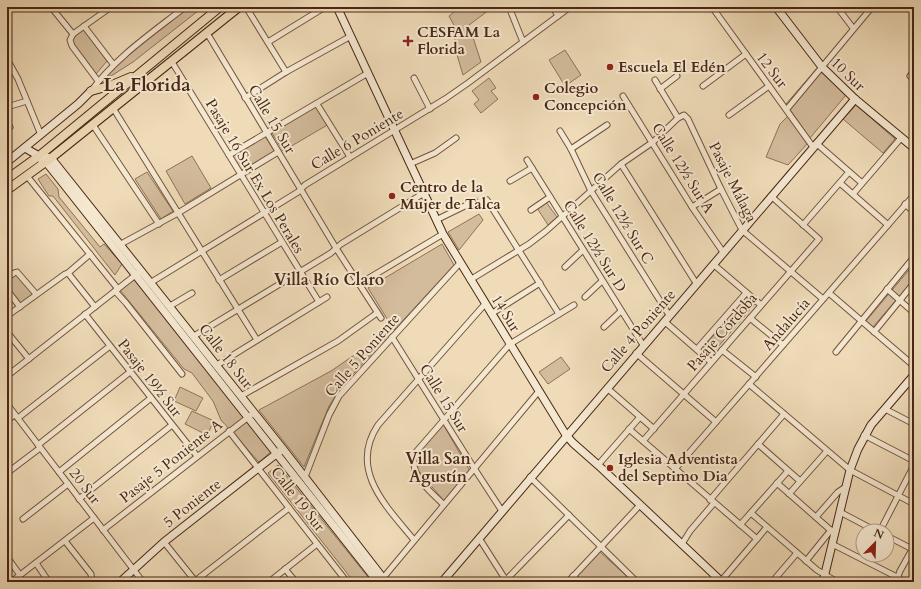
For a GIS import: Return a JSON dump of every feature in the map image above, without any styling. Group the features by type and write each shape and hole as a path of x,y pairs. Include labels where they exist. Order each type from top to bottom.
{"main road":[{"path":"7,190 49,160 239,7"},
{"path":"7,178 38,157 218,8"},
{"path":"91,91 117,83 141,73"}],"street":[{"path":"51,7 73,34"},
{"path":"98,81 72,46 70,40 73,34 111,7"},
{"path":"7,162 78,104 91,91 113,64 185,7"},
{"path":"246,7 286,72"},
{"path":"268,42 325,7"},
{"name":"14 Sur","path":"337,7 443,234 566,435 572,443 598,465 722,582"},
{"path":"509,7 523,42"},
{"path":"553,7 558,16"},
{"name":"Calle 6 Poniente","path":"150,283 264,213 350,157 430,109 468,83 570,7"},
{"name":"12 Sur","path":"712,7 769,86 815,145 862,183"},
{"name":"10 Sur","path":"776,7 822,67 855,98 914,148"},
{"path":"837,7 853,28"},
{"path":"787,109 872,7"},
{"path":"84,26 113,64"},
{"name":"Calle 15 Sur","path":"206,33 336,248 381,318"},
{"path":"245,98 286,72 351,36"},
{"path":"703,86 746,54"},
{"path":"7,59 27,101 40,135"},
{"name":"Pasaje 16 Sur Ex Los Perales","path":"172,62 319,302"},
{"path":"910,76 914,71"},
{"path":"229,156 368,73"},
{"path":"660,89 677,76"},
{"path":"414,78 430,109"},
{"path":"470,280 520,250 538,237 622,164 653,142 678,118 655,80"},
{"path":"729,115 769,86"},
{"name":"Calle 12½ Sur A","path":"622,96 653,142 692,207 723,252"},
{"name":"Calle 4 Poniente","path":"446,580 479,538 566,435 855,98"},
{"path":"7,107 27,101"},
{"path":"317,104 350,157"},
{"path":"113,108 257,340"},
{"name":"Pasaje Málaga","path":"678,118 686,116 688,119 742,230 823,299"},
{"path":"93,125 159,224"},
{"path":"571,149 607,125"},
{"name":"Calle 12½ Sur C","path":"560,131 571,149 591,191 666,318 697,350 711,362"},
{"path":"410,164 435,153 456,138"},
{"path":"853,194 901,138"},
{"name":"Calle 18 Sur","path":"25,148 38,157 49,160 121,244 138,273 150,283 194,336 254,412 280,451 382,581"},
{"path":"121,244 178,213 278,152"},
{"name":"Calle 18 Sur","path":"49,160 138,273 247,418 305,477 382,581"},
{"name":"Calle 12½ Sur D","path":"527,160 643,345"},
{"path":"622,164 696,283"},
{"path":"510,181 532,168"},
{"path":"771,196 803,225 849,172"},
{"path":"27,176 90,254 116,290 182,374"},
{"path":"840,183 888,225"},
{"path":"692,207 721,189"},
{"path":"194,336 300,272 424,193"},
{"name":"Andalucía","path":"675,469 914,195"},
{"path":"531,210 550,197"},
{"path":"487,200 520,250 559,314"},
{"path":"436,220 475,201"},
{"path":"906,204 914,212"},
{"name":"Pasaje Córdoba","path":"643,441 819,238 803,225"},
{"path":"359,284 443,234"},
{"path":"219,280 282,242"},
{"path":"565,267 583,250"},
{"path":"7,316 36,294 68,273 90,254"},
{"path":"836,352 861,320 913,260"},
{"name":"Calle 5 Poniente","path":"305,477 326,421 335,403 392,337 460,263"},
{"path":"713,264 761,305"},
{"path":"7,278 17,272 36,294"},
{"path":"68,273 95,307"},
{"path":"7,376 138,273"},
{"path":"585,297 602,281"},
{"path":"491,314 540,283"},
{"path":"874,332 914,284"},
{"path":"887,289 914,313"},
{"path":"7,290 20,307"},
{"path":"170,306 192,293"},
{"path":"697,350 746,293"},
{"path":"829,293 914,366"},
{"path":"216,365 327,297"},
{"path":"414,540 381,499 374,487 368,466 368,449 378,425 485,304"},
{"path":"443,504 425,486 415,472 414,459 416,452 510,344 574,305"},
{"path":"604,328 621,311"},
{"path":"241,396 338,341 377,313"},
{"name":"Pasaje 19½ Sur","path":"85,314 197,456"},
{"path":"750,318 783,345"},
{"path":"7,332 29,359"},
{"name":"Calle 15 Sur","path":"392,337 502,511"},
{"path":"7,420 16,416 110,346"},
{"path":"722,350 756,377"},
{"path":"636,353 716,422"},
{"path":"7,473 130,372"},
{"path":"824,579 832,544 833,532 840,512 850,470 864,435 914,375"},
{"path":"907,383 914,387"},
{"path":"749,384 850,470 914,504"},
{"path":"606,388 654,429"},
{"path":"382,581 443,504 539,391"},
{"path":"59,472 151,398"},
{"name":"20 Sur","path":"7,404 143,582"},
{"path":"885,409 914,424"},
{"name":"Pasaje 5 Poniente A","path":"103,530 254,412"},
{"path":"682,544 712,502 784,414"},
{"path":"598,465 640,417"},
{"path":"79,499 172,425"},
{"path":"629,429 712,502 757,539"},
{"name":"Calle 19 Sur","path":"229,431 347,582"},
{"path":"864,435 914,461"},
{"path":"758,444 800,481"},
{"name":"5 Poniente","path":"120,582 164,542 280,451"},
{"path":"789,494 827,451"},
{"path":"884,523 914,465"},
{"path":"740,525 788,471"},
{"path":"530,478 636,582"},
{"path":"777,483 833,532"},
{"path":"22,519 68,484"},
{"path":"816,517 838,492 847,486"},
{"path":"568,582 640,505"},
{"path":"164,542 196,582 289,508"},
{"path":"840,512 861,523"},
{"path":"751,513 806,561 824,579 837,582"},
{"path":"479,538 506,581 569,516"},
{"path":"11,582 94,518"},
{"path":"722,582 767,527"},
{"path":"806,561 833,532"},
{"path":"832,544 897,581 900,571 913,549 895,540"},
{"path":"65,541 91,574 92,582"},
{"path":"268,582 317,544"},
{"path":"772,582 797,553"},
{"path":"7,556 20,575"},
{"path":"36,563 49,582"},
{"path":"285,569 296,582"},
{"path":"573,576 579,582"}],"shaded area":[{"path":"188,7 203,7 133,62 111,76 105,77 116,64"},
{"path":"460,7 493,7 469,25 481,62 463,75 455,48 455,27 449,16"},
{"path":"84,29 107,61 96,74 73,43 72,39 76,34"},
{"path":"565,50 581,75 565,86 549,60"},
{"path":"818,67 846,95 810,138 786,104"},
{"path":"489,78 496,88 491,91 498,99 481,113 474,104 479,100 472,91"},
{"path":"856,105 895,139 883,153 843,119"},
{"path":"317,106 329,124 283,151 272,133"},
{"path":"788,116 807,144 788,165 766,157 780,124"},
{"path":"265,136 275,152 241,172 232,157"},
{"path":"192,156 211,188 185,204 166,171"},
{"path":"147,172 173,211 161,219 135,179"},
{"path":"46,174 58,189 59,197 100,247 104,244 122,264 115,275 53,196 49,196 38,179"},
{"path":"546,202 557,217 548,225 537,208"},
{"path":"479,214 483,220 459,250 448,232"},
{"path":"442,244 454,265 394,330 368,288"},
{"path":"914,264 914,279 873,327 866,321"},
{"path":"16,275 33,294 33,296 22,304 12,294 7,284 7,281"},
{"path":"135,279 271,452 259,462 221,420 213,401 192,373 184,369 120,290"},
{"path":"746,297 755,304 711,355 703,348"},
{"path":"385,334 387,337 343,385 329,406 304,467 259,410 331,371"},
{"path":"561,357 570,369 548,384 539,372"},
{"path":"180,387 203,398 196,411 174,401"},
{"path":"192,411 214,421 207,435 185,424"},
{"path":"443,424 470,471 444,501 416,468 417,455"},
{"path":"278,465 372,582 354,582 268,473"},
{"path":"600,552 630,579 630,582 582,582 577,576"}],"place":[{"name":"CESFAM La Florida","path":"408,41"},
{"name":"Escuela El Edén","path":"610,67"},
{"name":"Colegio Concepción","path":"536,97"},
{"name":"Centro de la Mujer de Talca","path":"392,196"},
{"name":"Iglesia Adventista del Septimo Dia","path":"610,468"}],"district":[{"name":"La Florida","path":"147,84"},
{"name":"Villa Río Claro","path":"329,279"},
{"name":"Villa San Agustín","path":"438,467"}]}
